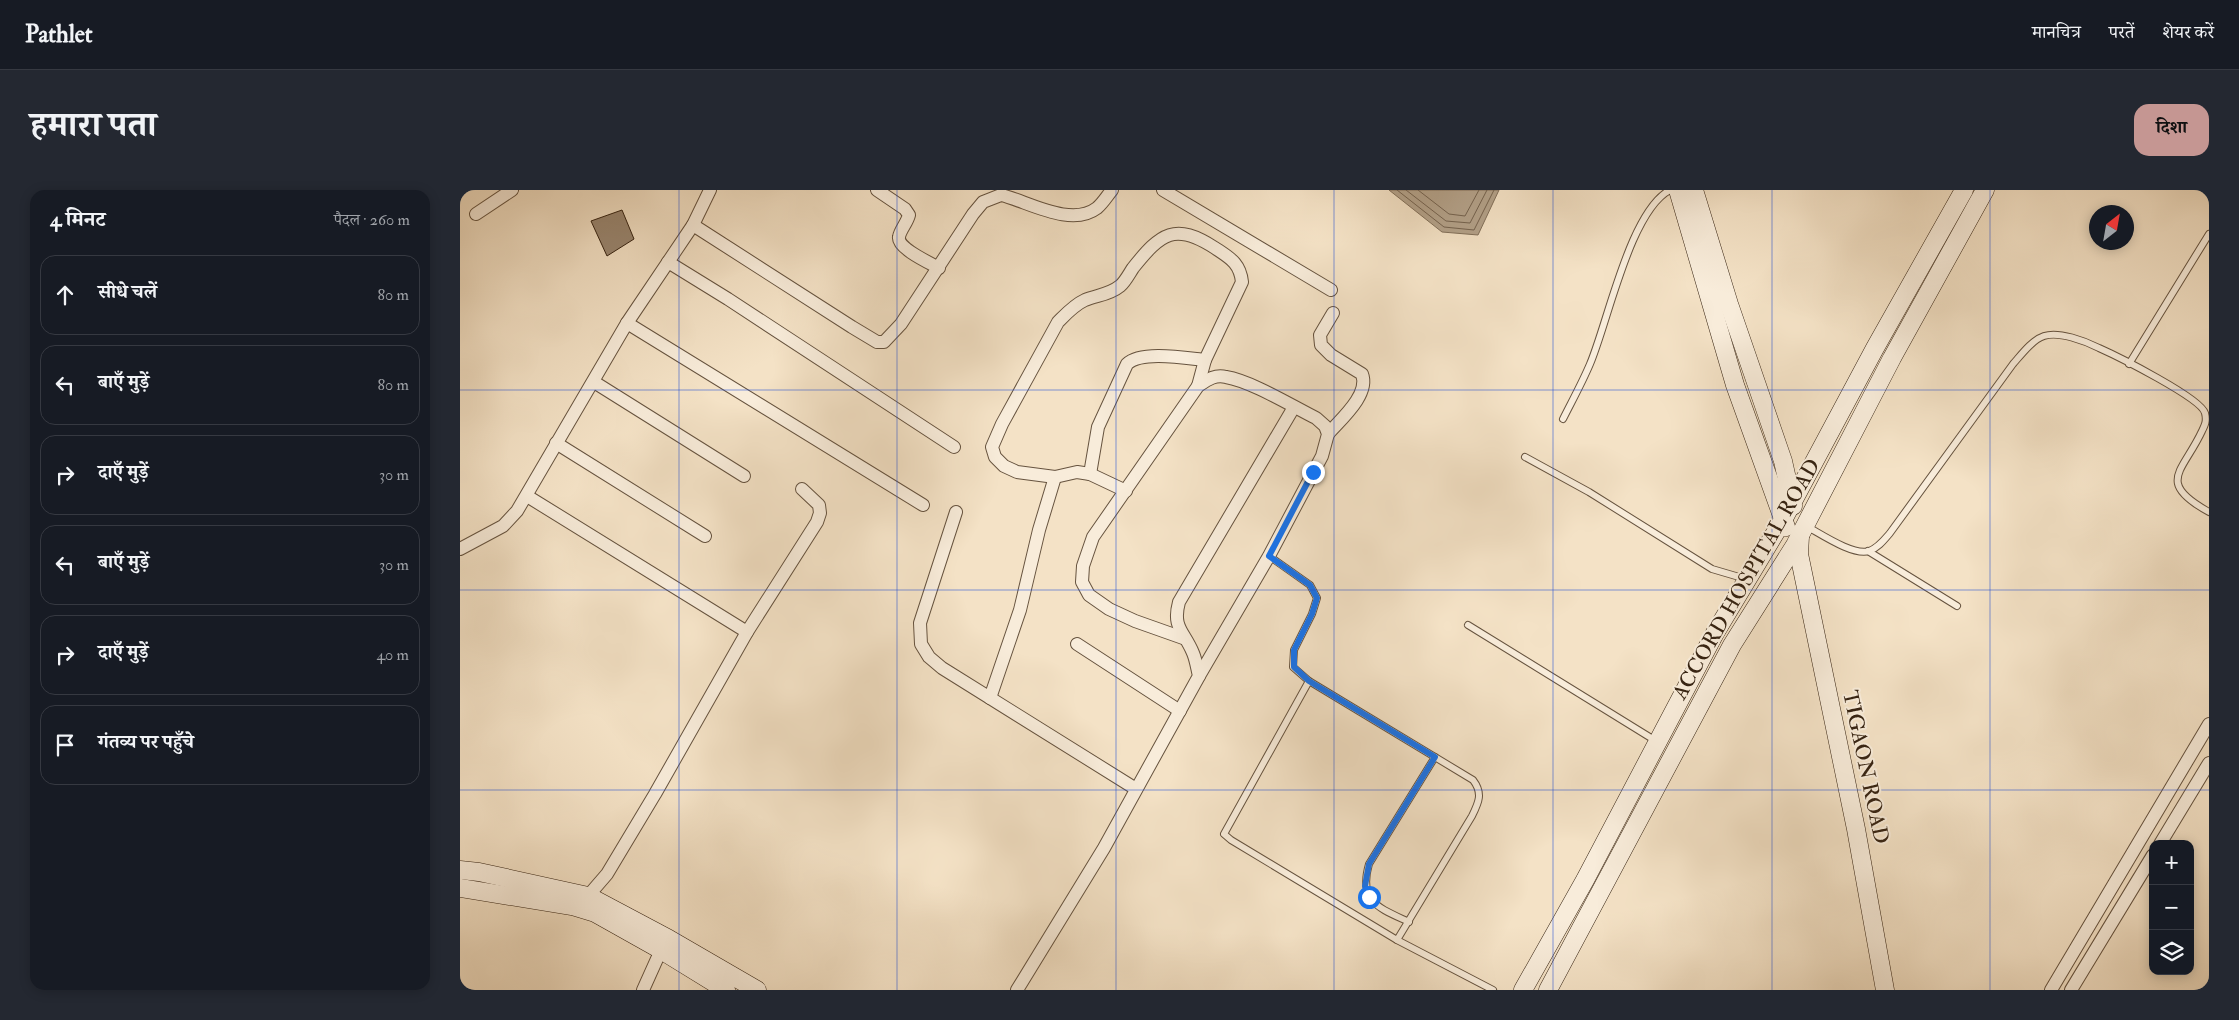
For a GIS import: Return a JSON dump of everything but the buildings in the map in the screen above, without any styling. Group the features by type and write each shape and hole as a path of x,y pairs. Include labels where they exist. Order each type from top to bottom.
{"street":[{"path":"476,214 512,190"},
{"path":"460,550 503,526 517,512 627,323 693,225 710,190"},
{"path":"877,190 905,209 909,215 898,238 900,242 905,248 939,268"},
{"path":"693,225 877,342 884,342 889,339 901,324 973,214 983,202 1001,195 1044,211 1072,215 1087,214 1097,208 1112,190"},
{"path":"1163,190 1331,290"},
{"path":"1678,190 1735,385 1783,520 1800,540"},
{"path":"1694,190 1729,304 1783,461 1800,540"},
{"path":"1523,990 1585,880 1715,633 1783,520 1875,348 1964,190"},
{"name":"ACCORD HOSPITAL ROAD","path":"1553,984 1732,645 1800,540 1892,358 1985,190"},
{"path":"1126,491 1090,474 1076,472 1055,477 1017,472 999,462 995,457 992,447 1002,424 1058,322 1071,309 1083,301 1106,295 1121,286 1147,252 1165,236 1177,232 1200,238 1229,257 1241,270 1242,282 1205,360 1198,386 1126,491 1093,537 1083,566 1082,582 1089,595 1110,609 1135,621 1183,638"},
{"path":"668,262 728,299 954,447"},
{"path":"1017,990 1104,848 1199,676 1269,556 1322,456 1328,434 1354,403 1362,389 1364,381 1362,374 1331,355 1321,346 1320,335 1333,313"},
{"path":"627,323 922,505"},
{"path":"1090,474 1098,427 1127,364 1132,359 1149,356 1205,360"},
{"path":"1198,386 1211,378 1225,376 1243,382 1316,418 1325,426 1328,434"},
{"path":"594,382 744,476"},
{"path":"1199,676 1194,654 1183,638 1178,626 1176,614 1179,602 1294,407"},
{"path":"556,444 705,536"},
{"path":"990,698 1020,610 1039,530 1055,477"},
{"path":"588,896 607,874 656,794 747,632 818,522 819,504 802,489"},
{"path":"526,496 747,632"},
{"path":"956,512 920,623 921,644 929,657 942,668 1136,789"},
{"name":"TIGAON ROAD","path":"1800,540 1885,990"},
{"path":"1077,644 1180,711"},
{"path":"2051,990 2209,724"},
{"path":"2162,840 2209,763"},
{"path":"2071,990 2149,863"},
{"path":"460,870 479,872 588,896 669,939 757,990"},
{"path":"460,888 587,910 662,950 726,990"},
{"path":"643,990 662,950"}],"lane":[{"path":"1563,419 1590,364 1614,293 1641,223 1652,206 1664,193 1670,190"},
{"path":"2129,364 2209,234"},
{"path":"1868,551 1878,546 1890,533 2013,364 2030,345 2044,336 2057,336 2098,347 2194,400 2205,411 2206,422 2180,469 2176,480 2182,494 2209,512"},
{"path":"1525,457 1570,480 1712,569 1747,580"},
{"path":"1800,540 1868,551 1957,606"},
{"path":"1269,556 1310,585 1317,598 1312,614 1294,650 1294,667 1309,681 1472,780 1480,794 1479,803 1397,940"},
{"path":"1468,625 1658,742"},
{"path":"1309,681 1224,834 1397,940 1493,990"},
{"path":"1409,922 1377,906 1369,897 1365,886 1366,874 1369,864 1435,757"}],"water":[{"path":"1389,190 1499,190 1478,235 1442,232"}],"route":[{"path":"1313,472 1269,556 1310,585 1317,598 1312,614 1294,650 1294,667 1309,681 1435,757 1369,864 1365,886 1369,897"}]}
